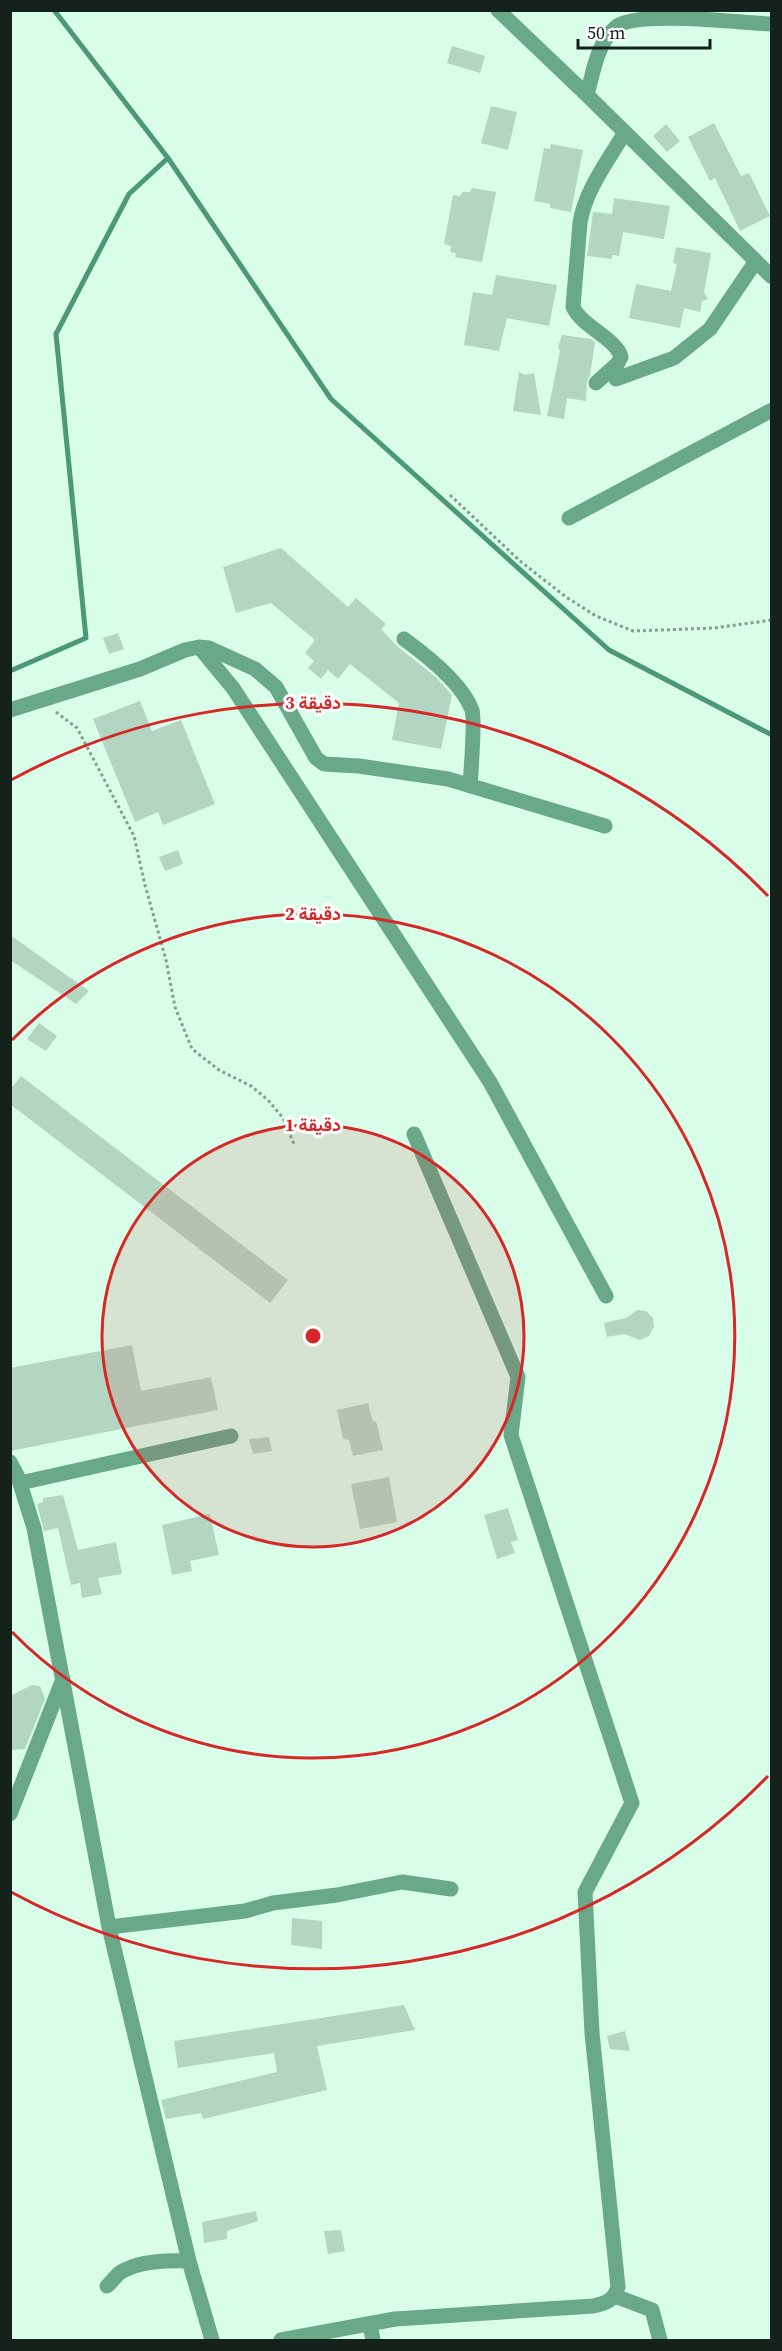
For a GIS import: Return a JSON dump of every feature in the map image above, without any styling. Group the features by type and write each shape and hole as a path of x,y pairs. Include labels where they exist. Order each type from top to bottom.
{"street":[{"path":"498,10 625,132 771,278"},
{"path":"587,95 597,57 617,26 654,19 742,17 771,24"},
{"path":"596,382 621,357 616,348 579,317 573,307 580,223 591,189 625,132"},
{"path":"616,379 674,358 710,329 756,261"},
{"path":"569,519 771,410"},
{"path":"404,639 432,659 456,686 472,711 470,786"},
{"path":"199,647 233,688 490,1082 606,1296"},
{"path":"10,710 140,669 185,650 199,647 209,648 255,669 276,687 316,758 324,764 359,766 448,779 605,826"},
{"path":"281,2340 395,2319 593,2306 607,2303 615,2296 618,2287 592,2033 585,1892 632,1803 511,1435 518,1377 414,1134"},
{"path":"20,1483 231,1436"},
{"path":"10,1462 20,1483 34,1528 109,1927 189,2261 213,2340"},
{"path":"10,1814 63,1679"},
{"path":"109,1927 245,1911 402,1882 451,1889"},
{"path":"107,2286 122,2272 154,2262 189,2261"},
{"path":"615,2296 652,2310 660,2340"},
{"path":"370,2324 373,2340"}],"path":[{"path":"450,495 519,561 566,597 596,616 624,627 633,630 714,628 771,620"},
{"path":"40,701 77,728 134,836 176,1007 192,1049 219,1070 251,1086 268,1100 284,1118 294,1144"}],"building":[{"path":"452,46 485,56 480,73 447,63"},
{"path":"491,106 517,112 508,150 481,143"},
{"path":"714,123 741,176 749,173 770,216 740,231 715,178 710,181 688,137"},
{"path":"666,124 680,141 667,152 653,136"},
{"path":"551,144 583,150 571,212 550,208 550,204 534,201 544,148 550,149"},
{"path":"472,188 496,192 482,262 455,257 456,253 450,252 451,246 444,244 453,195 460,196 463,192 470,192"},
{"path":"614,198 670,206 664,239 623,232 619,256 612,255 612,259 587,256 593,212 612,214"},
{"path":"676,247 711,253 704,293 708,299 702,301 700,312 684,308 680,328 629,318 636,284 671,291 677,264 673,263"},
{"path":"496,275 557,285 549,326 507,318 499,351 464,345 473,292 492,295"},
{"path":"562,335 591,339 595,342 590,376 587,381 586,401 567,398 564,419 547,416"},
{"path":"519,372 525,375 534,373 541,415 513,411"},
{"path":"281,548 348,607 356,598 386,624 381,629 398,647 436,677 452,695 441,749 392,740 399,703 350,664 338,679 328,670 321,679 308,668 314,661 305,653 315,640 271,603 236,613 223,567"},
{"path":"118,633 124,649 109,654 103,638"},
{"path":"140,701 152,731 181,720 215,804 163,825 158,812 135,822 93,719"},
{"path":"178,850 183,864 165,871 159,857"},
{"path":"10,935 89,991 76,1004 10,960"},
{"path":"39,1023 57,1036 46,1051 27,1039"},
{"path":"21,1076 288,1280 270,1303 10,1104 10,1090"},
{"path":"637,1310 646,1311 653,1318 654,1327 649,1336 640,1340 624,1334 607,1337 604,1323 626,1318"},
{"path":"132,1345 141,1391 211,1377 218,1410 10,1451 10,1368"},
{"path":"368,1403 373,1422 376,1421 383,1450 353,1456 349,1440 343,1439 337,1410"},
{"path":"269,1437 272,1451 253,1454 249,1439"},
{"path":"389,1477 397,1522 360,1529 351,1484"},
{"path":"63,1495 78,1550 116,1542 122,1574 98,1578 102,1594 82,1598 80,1583 71,1585 58,1528 44,1531 37,1504 43,1502 43,1498"},
{"path":"508,1508 518,1540 511,1542 515,1553 497,1559 484,1515"},
{"path":"210,1514 219,1555 190,1561 192,1571 172,1575 162,1525"},
{"path":"32,1685 40,1686 45,1699 25,1749 10,1750 10,1696"},
{"path":"292,1918 322,1921 322,1949 291,1945"},
{"path":"404,2005 415,2030 317,2046 327,2090 203,2119 201,2113 166,2119 161,2100 277,2072 274,2053 178,2068 174,2041"},
{"path":"625,2031 630,2051 610,2049 607,2036"},
{"path":"256,2211 258,2221 227,2231 227,2239 204,2243 202,2222"},
{"path":"341,2230 345,2251 328,2254 324,2231"}],"waterway":[{"path":"54,10 168,158 331,399 609,650 772,735"},
{"path":"10,671 86,638 56,334 129,194 168,158"}]}
